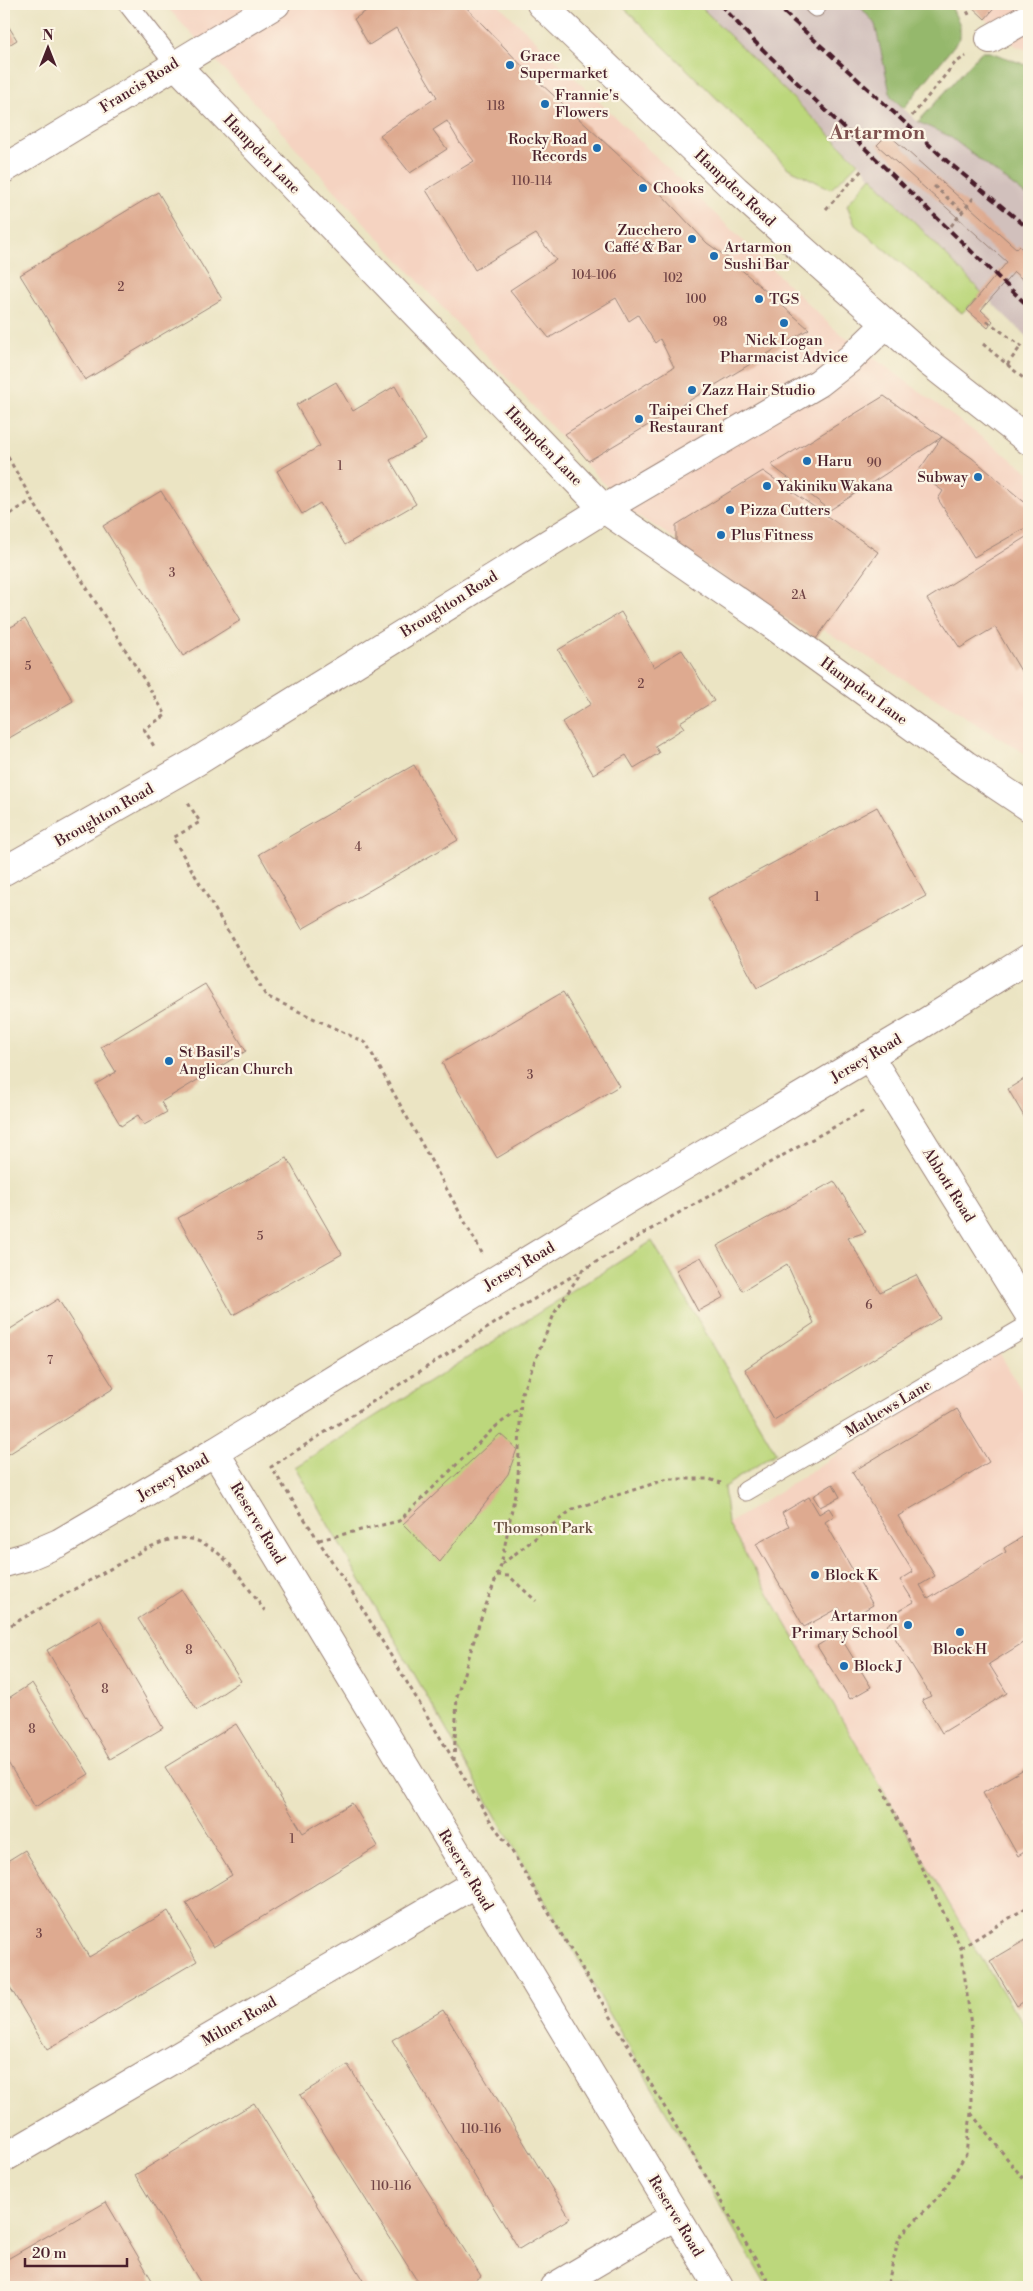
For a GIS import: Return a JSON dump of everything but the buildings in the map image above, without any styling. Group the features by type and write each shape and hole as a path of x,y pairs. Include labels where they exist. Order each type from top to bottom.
{"street":[{"name":"Francis Road","path":"4,169 276,4"},
{"name":"Hampden Road","path":"541,4 736,190 930,363 1029,442"},
{"path":"990,38 1029,17"},
{"name":"Hampden Lane","path":"175,64 604,509 771,624 966,765 1029,807"},
{"name":"Broughton Road","path":"4,871 172,775 604,509 819,383 851,358 886,324"},
{"name":"Jersey Road","path":"4,1563 26,1558 59,1543 214,1452 1029,958"},
{"name":"Abbott Road","path":"869,1056 1029,1314"},
{"name":"Reserve Road","path":"214,1452 719,2287"},
{"name":"Milner Road","path":"4,2158 474,1884"},
{"path":"554,2287 675,2216"}],"lane":[{"name":"Hampden Lane","path":"128,4 175,64"},
{"name":"Mathews Lane","path":"746,1492 1029,1325"}],"path":[{"path":"912,116 955,63 990,38"},
{"path":"826,209 864,168"},
{"path":"934,186 962,211"},
{"path":"951,226 975,196"},
{"path":"1026,297 1029,293"},
{"path":"987,321 1028,351"},
{"path":"983,344 1029,383"},
{"path":"1007,364 1021,346"},
{"path":"4,450 32,500 166,715 144,729 200,822 173,838 266,996 366,1043 514,1310"},
{"path":"4,518 32,500"},
{"path":"772,2287 574,1952 318,1540 270,1467 514,1310 673,1216 868,1109"},
{"path":"454,1760 457,1696 478,1624 501,1565 518,1478 521,1395 554,1312 582,1270"},
{"path":"318,1540 399,1521 494,1428 520,1407"},
{"path":"501,1565 573,1509 668,1479 709,1479 746,1492"},
{"path":"4,1628 147,1548 170,1539 195,1539 219,1552 265,1611"},
{"path":"497,1575 509,1576 536,1601"},
{"path":"882,1788 961,1948 970,2026 970,2113 966,2154 942,2193 899,2237 887,2287"},
{"path":"961,1948 1029,1906"},
{"path":"970,2113 1029,2186"}],"shaded area":[{"path":"164,4 498,4 832,327 1029,472 1029,756 628,510"},
{"path":"698,4 858,4 875,24 891,97 918,122 949,136 1029,198 1029,339 889,203 864,168"},
{"path":"969,4 1029,4 1029,51 1016,46"},
{"name":"Artarmon Primary School","path":"999,1352 1029,1403 1029,1908 972,1943 728,1524"}],"green space":[{"path":"620,4 698,4 858,163 831,189 788,168"},
{"path":"858,4 950,4 960,25 960,38 904,108 891,97 875,24"},
{"path":"981,52 990,52 1029,66 1029,198 949,136 918,122"},
{"path":"871,176 982,293 962,313 855,225 847,205"},
{"name":"Thomson Park","path":"652,1241 776,1453 724,1487 728,1524 972,1943 1029,2034 1029,2287 767,2287 295,1467"}],"railway":[{"path":"720,4 754,41 1029,307"},
{"path":"775,4 947,161 1029,229"}],"place":[{"name":"Grace Supermarket","path":"510,65"},
{"name":"Frannie's Flowers","path":"545,104"},
{"name":"Rocky Road Records","path":"597,148"},
{"name":"Chooks","path":"643,188"},
{"name":"Zucchero Caffé & Bar","path":"692,239"},
{"name":"Artarmon Sushi Bar","path":"714,256"},
{"name":"TGS","path":"759,299"},
{"name":"Nick Logan Pharmacist Advice","path":"784,323"},
{"name":"Zazz Hair Studio","path":"692,390"},
{"name":"Taipei Chef Restaurant","path":"639,419"},
{"name":"Haru","path":"807,461"},
{"name":"Subway","path":"978,477"},
{"name":"Yakiniku Wakana","path":"767,486"},
{"name":"Pizza Cutters","path":"730,510"},
{"name":"Plus Fitness","path":"721,535"},
{"name":"St Basil's Anglican Church","path":"169,1061"},
{"name":"Block K","path":"815,1575"},
{"name":"Artarmon Primary School","path":"908,1625"},
{"name":"Block H","path":"960,1632"},
{"name":"Block J","path":"844,1666"}],"district":[{"name":"Artarmon","path":"877,132"}]}
